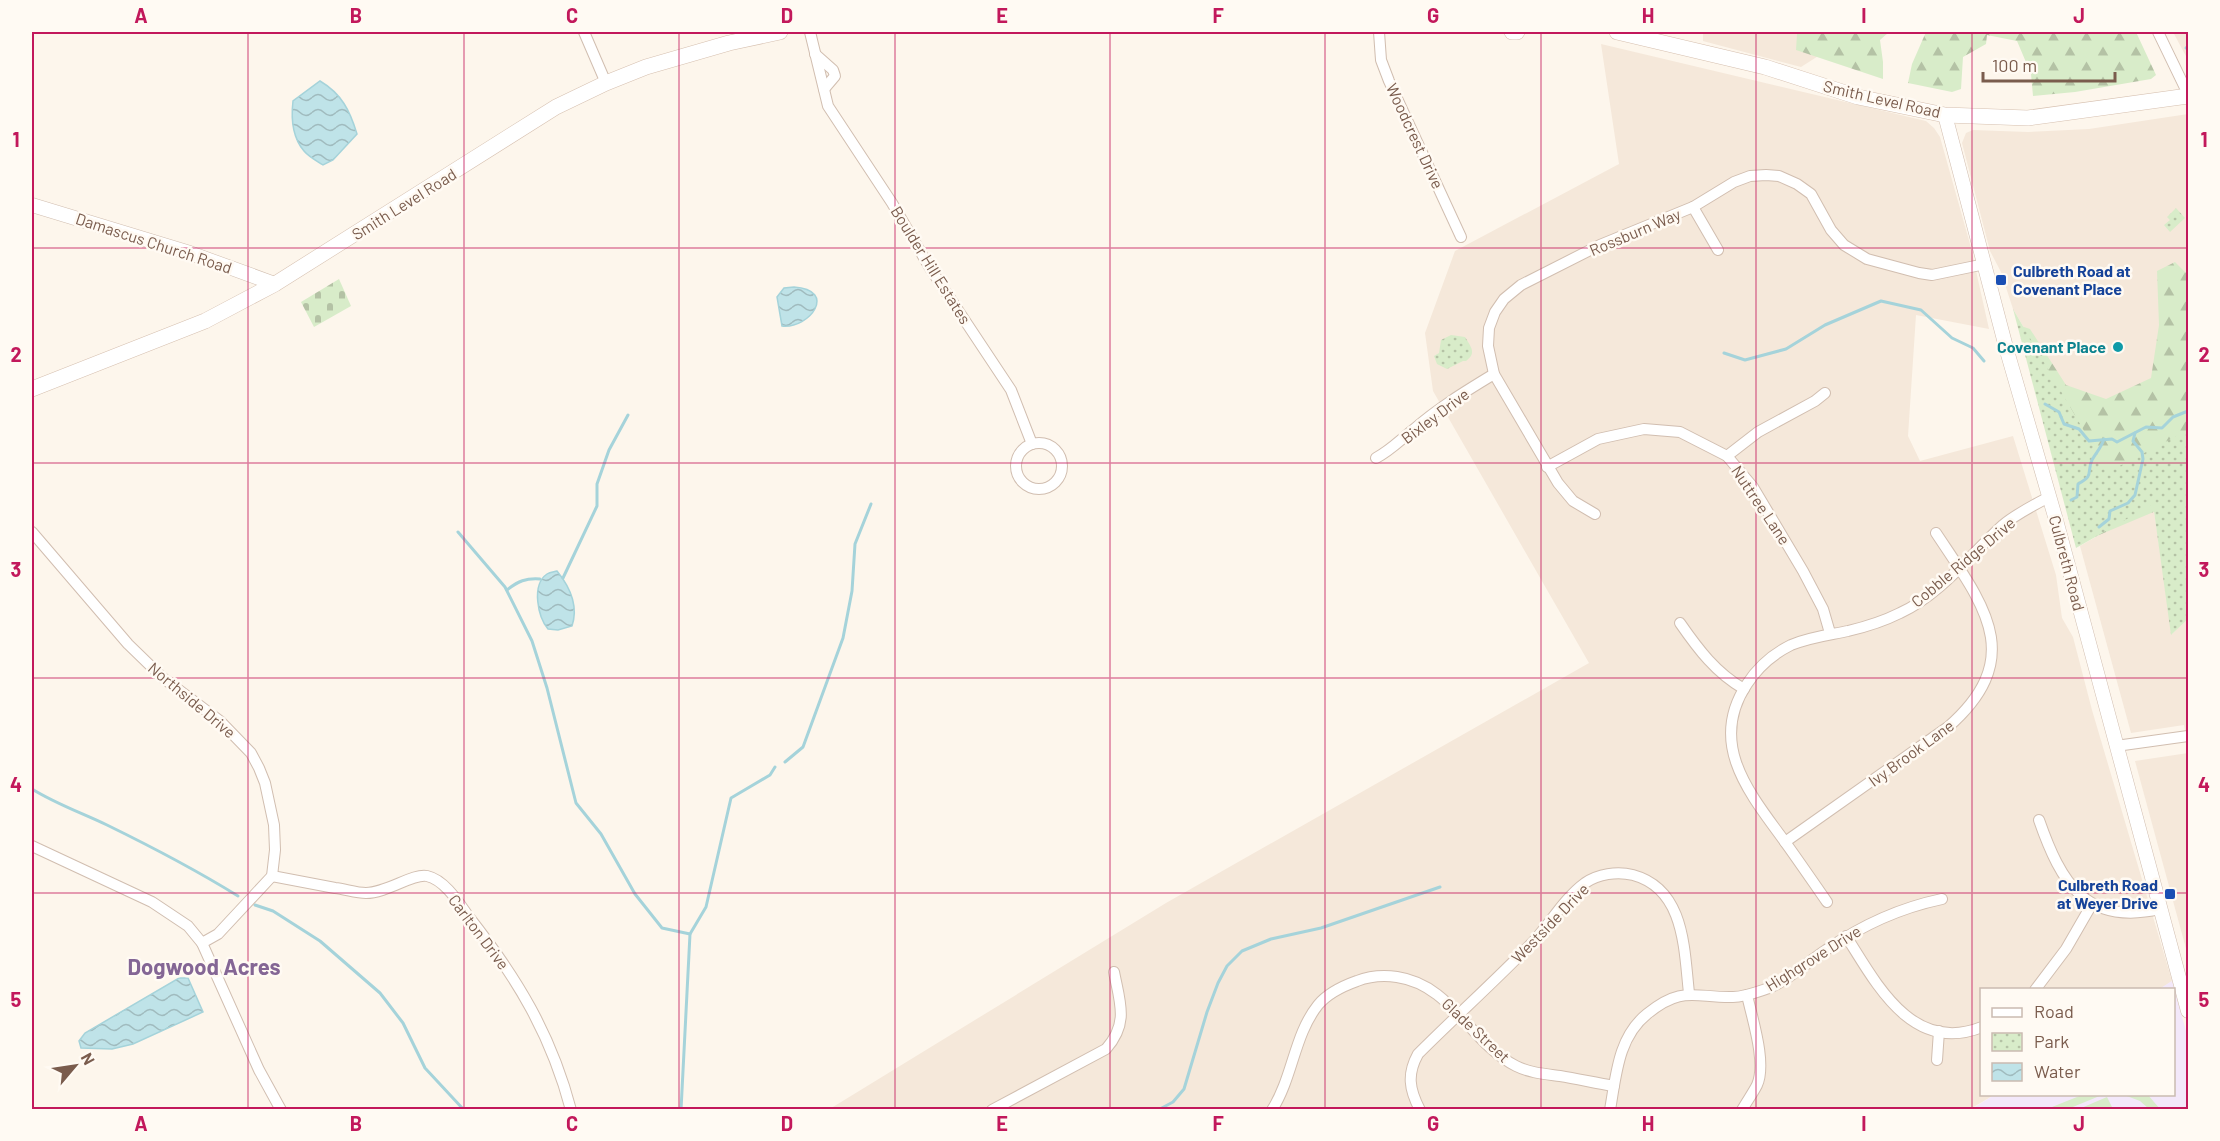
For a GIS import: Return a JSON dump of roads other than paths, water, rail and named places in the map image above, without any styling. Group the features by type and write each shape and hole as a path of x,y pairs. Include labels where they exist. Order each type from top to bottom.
{"main road":[{"name":"Smith Level Road","path":"32,389 205,321 275,284 556,107 606,83 646,67 729,43 780,32"},
{"path":"1512,32 1517,32"},
{"name":"Smith Level Road","path":"1617,32 1764,67 1858,96 1946,115 2028,118 2079,113 2188,95"}],"street":[{"path":"585,32 606,83"},
{"name":"Boulder Hill Estates","path":"810,32 828,106 892,203 930,268 1011,390 1032,444"},
{"name":"Woodcrest Drive","path":"1379,32 1381,60 1389,81 1461,237"},
{"path":"2158,32 2188,95"},
{"name":"Culbreth Road","path":"1946,115 2007,351 2049,497 2188,1011"},
{"name":"Rossburn Way","path":"1595,514 1573,501 1547,467 1494,374 1488,346 1490,328 1495,312 1504,299 1521,285 1600,245 1693,207 1734,182 1750,176 1766,175 1779,176 1797,184 1811,194 1831,230 1844,245 1867,259 1910,271 1932,274 1985,264"},
{"name":"Damascus Church Road","path":"32,205 190,253 275,284"},
{"path":"1693,207 1718,250"},
{"name":"Bixley Drive","path":"1376,458 1390,450 1449,402 1494,374"},
{"path":"1727,456 1758,432 1815,402 1825,393"},
{"name":"Nuttree Lane","path":"1547,467 1598,439 1644,429 1680,432 1727,456 1753,487 1803,571 1822,609 1830,633"},
{"path":"1032,444 1046,444 1052,447 1060,459 1060,474 1056,480 1044,488 1037,489 1024,484 1017,472 1016,465 1020,452 1032,444"},
{"name":"Cobble Ridge Drive","path":"1827,902 1748,791 1735,760 1732,747 1732,724 1738,700 1744,689 1754,673 1779,653 1804,640 1847,631 1900,614 1935,590 2005,524 2049,497"},
{"name":"Northside Drive","path":"32,532 128,644 163,678 220,721 251,753 265,783 273,816 275,850 272,876"},
{"name":"Ivy Brook Lane","path":"1785,842 1948,727 1964,713 1984,684 1992,639 1985,612 1936,532"},
{"path":"1680,623 1713,667 1744,689"},
{"path":"2116,746 2188,736"},
{"path":"2039,820 2048,845 2062,872 2092,904 2108,911 2127,914 2160,909"},
{"path":"32,846 152,902 188,927 202,943 259,1070 281,1110"},
{"name":"Westside Drive","path":"1420,1110 1411,1084 1411,1067 1418,1053 1531,944 1572,895 1586,883 1603,875 1623,872 1648,880 1663,891 1681,928 1689,993"},
{"path":"202,943 218,934 272,876"},
{"name":"Carlton Drive","path":"272,876 365,893 385,891 414,877 422,876 429,876 442,885 484,936 521,989 549,1046 571,1110"},
{"name":"Highgrove Drive","path":"1610,1110 1620,1057 1627,1037 1647,1013 1664,1002 1689,993 1733,997 1772,987 1846,936 1888,914 1942,899"},
{"path":"2037,988 2066,949 2092,904"},
{"path":"1846,936 1885,996 1897,1009 1917,1023 1939,1031 1958,1032 1980,1027"},
{"path":"993,1110 1106,1049 1116,1037 1122,1012 1114,972"},
{"name":"Glade Street","path":"1272,1110 1284,1087 1308,1020 1319,1003 1333,992 1367,977 1388,976 1412,979 1430,988 1449,1003 1495,1051 1515,1066 1534,1073 1614,1086"},
{"path":"1742,1110 1760,1074 1760,1060 1747,995"},
{"path":"1937,1060 1939,1031"}],"water":[{"path":"320,81 340,97 357,134 333,160 323,165 308,155 300,146 293,127 292,114 293,101"},
{"path":"794,287 807,290 815,295 817,301 815,309 802,322 782,326 777,297 784,288"},
{"path":"557,571 566,583 574,604 572,626 558,630 548,629 544,624 538,601 542,579 548,573"},
{"path":"179,978 188,978 203,1012 133,1044 112,1049 81,1048 79,1041 85,1033"}],"waterway":[{"path":"1724,353 1745,360 1786,349 1825,325 1881,301 1921,310 1952,338 1973,348 1984,361"},
{"path":"2045,404 2059,412 2064,424 2079,429 2089,441 2112,439 2117,442 2146,427 2162,428 2173,417 2188,411"},
{"path":"563,578 597,506 597,484 609,450 628,415"},
{"path":"2099,527 2109,519 2110,511 2128,503 2135,495 2143,459 2142,452 2133,441 2135,433"},
{"path":"2071,500 2077,497 2078,484 2088,476 2090,464 2104,439"},
{"path":"785,762 803,747 843,638 852,591 855,544 871,504"},
{"path":"458,532 505,587 532,641 547,688 576,803 601,834 635,894 662,928 690,934"},
{"path":"507,590 522,581 540,579"},
{"path":"681,1110 690,934 706,907 731,798 770,775 775,767"},
{"path":"32,789 157,850 238,896"},
{"path":"1158,1110 1173,1102 1184,1089 1218,983 1227,966 1242,951 1271,939 1321,928 1440,887"},
{"path":"255,905 273,911 320,941 380,993 403,1023 425,1068 464,1110"}],"place":[{"name":"Culbreth Road at Covenant Place","path":"2001,280"},
{"name":"Covenant Place","path":"2118,347"},
{"name":"Culbreth Road at Weyer Drive","path":"2170,894"}],"district":[{"name":"Dogwood Acres","path":"204,967"}]}
